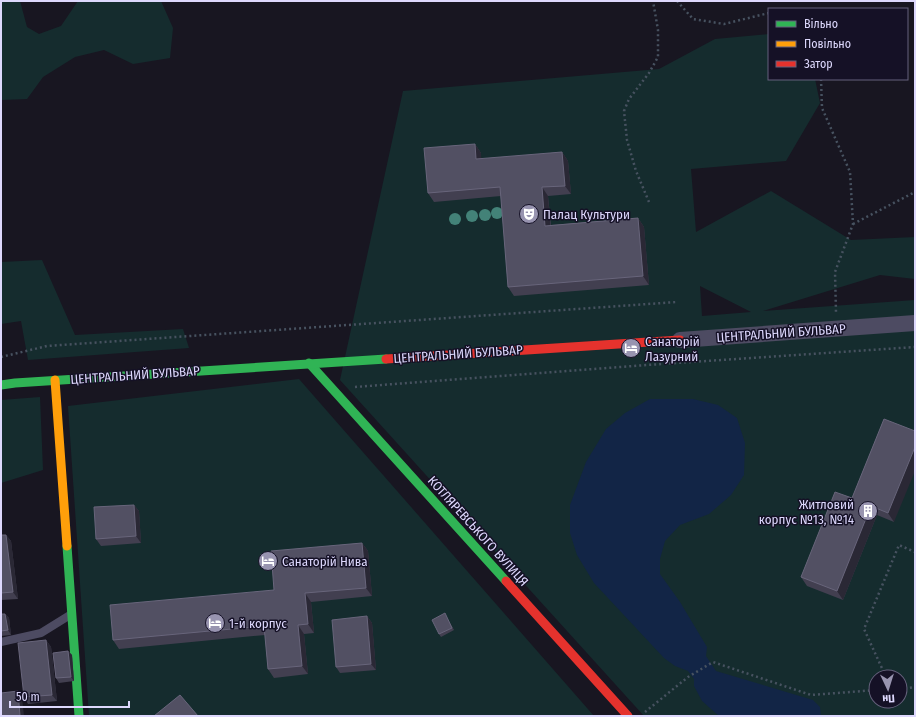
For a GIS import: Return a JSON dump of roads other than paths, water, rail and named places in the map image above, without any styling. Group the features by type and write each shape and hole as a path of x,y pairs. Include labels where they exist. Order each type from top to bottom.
{"street":[{"name":"ЦЕНТРАЛЬНИЙ БУЛЬВАР","path":"1,385 55,380 680,340 915,323"},
{"name":"КОТЛЯРЕВСЬКОГО ВУЛИЦЯ","path":"309,363 628,716"},
{"path":"55,380 79,716"}],"lane":[{"path":"1,642 42,633 72,613"}],"water":[{"path":"650,399 693,399 718,405 737,418 745,443 744,475 731,495 709,514 680,525 665,541 660,559 660,574 680,602 707,647 706,656 716,671 813,700 820,707 821,716 719,716 702,701 694,686 694,679 688,671 675,666 664,658 594,583 577,555 570,533 570,505 586,462 606,429 625,413"}],"place":[{"name":"Палац Культури","path":"529,214"},
{"name":"Санаторій Лазурний","path":"631,348"},
{"name":"Житловий корпус №13, №14","path":"868,511"},
{"name":"Санаторій Нива","path":"268,561"},
{"name":"1-й корпус","path":"215,623"}]}
